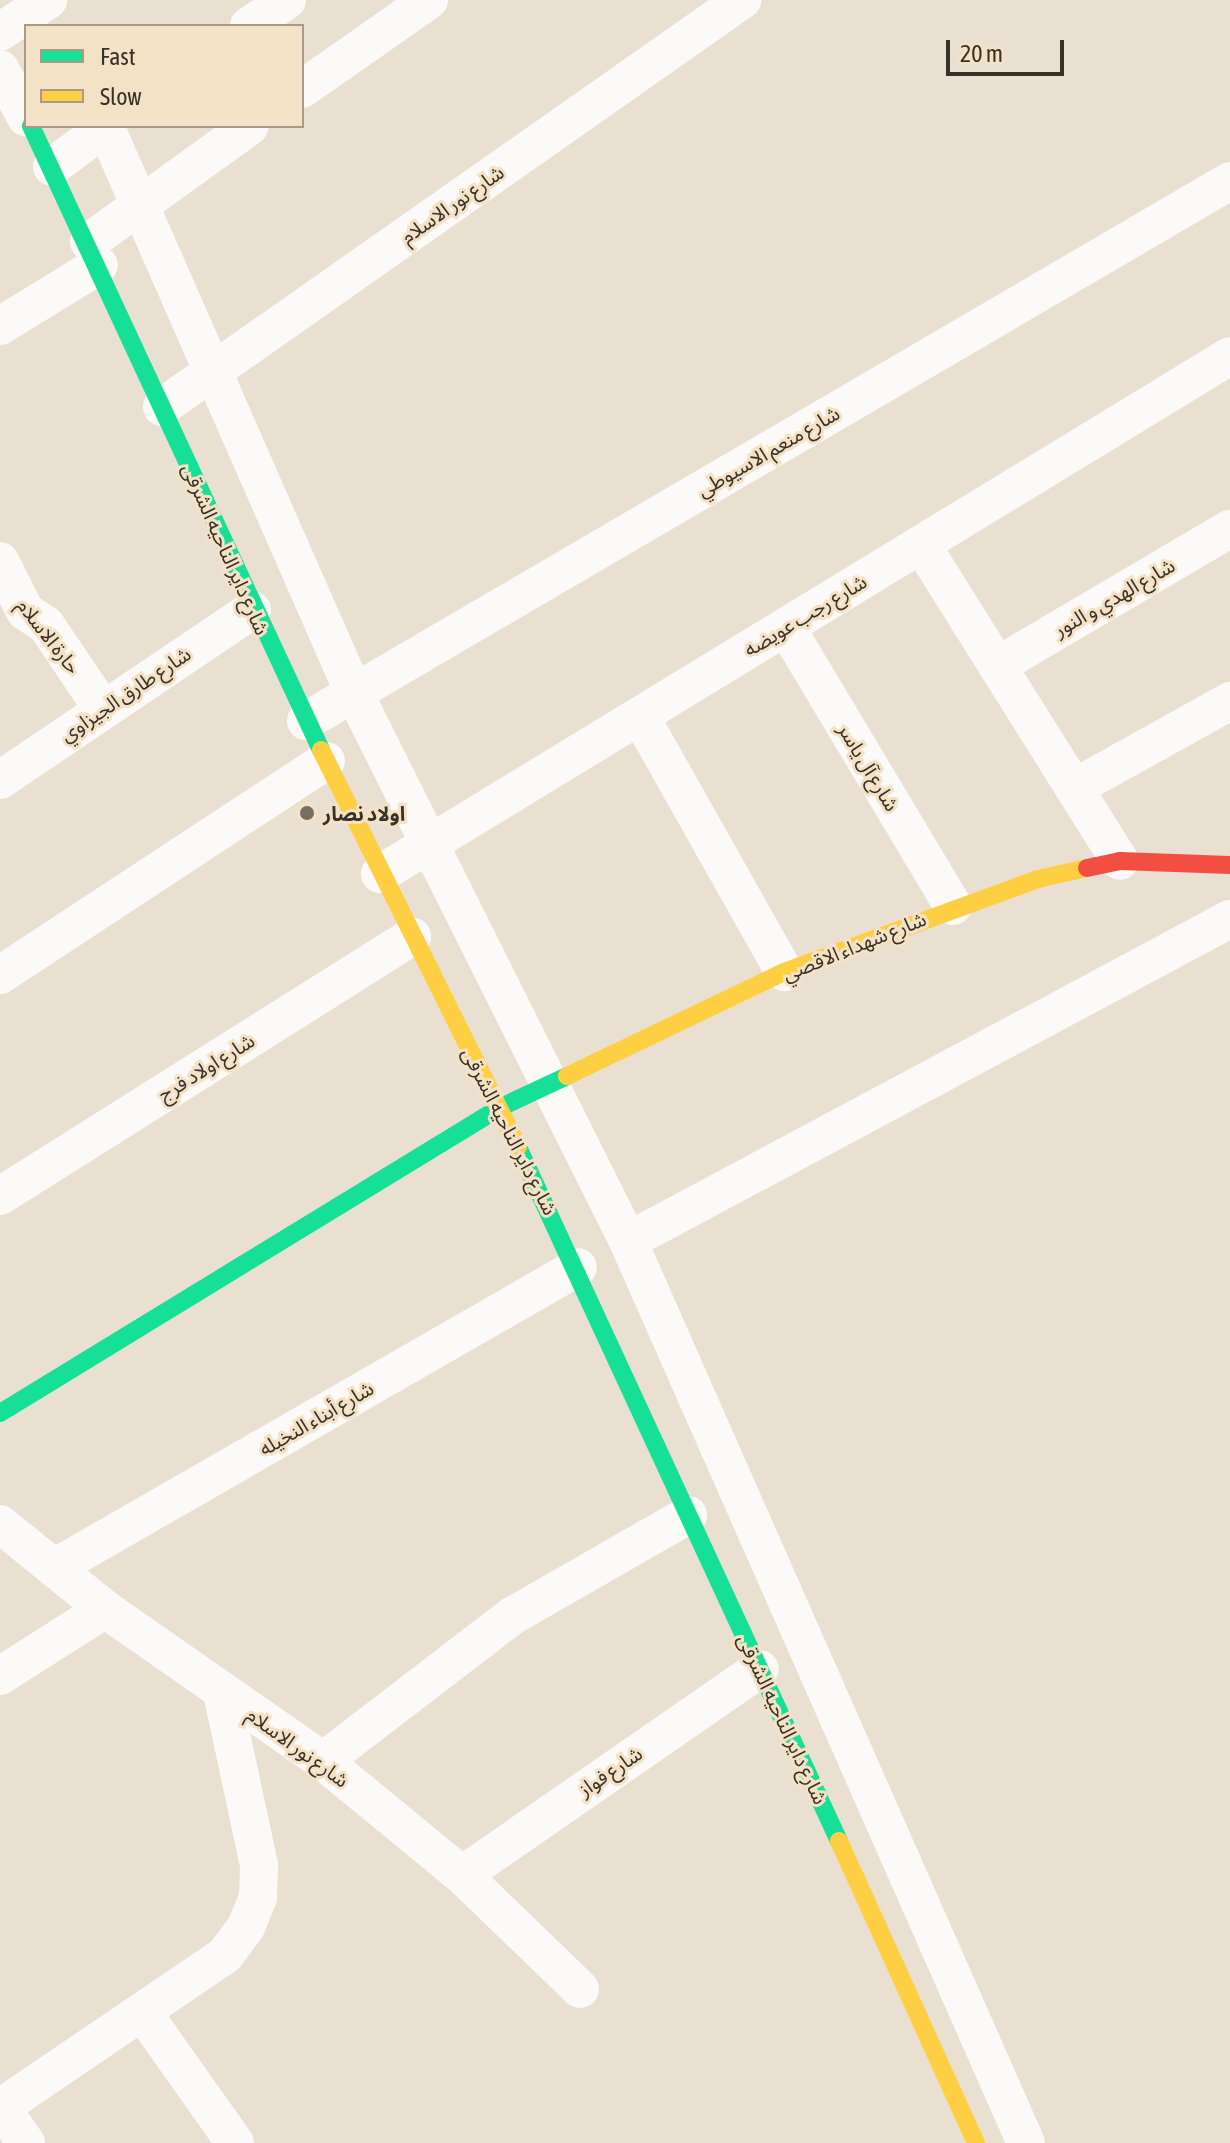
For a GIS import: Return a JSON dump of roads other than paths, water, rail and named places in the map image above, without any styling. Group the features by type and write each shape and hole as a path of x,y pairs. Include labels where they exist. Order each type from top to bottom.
{"street":[{"path":"252,24 287,0"},
{"path":"304,88 429,0"},
{"name":"شارع نور الاسلام","path":"162,407 742,0"},
{"path":"0,32 45,8"},
{"name":"شارع داير الناحيه الشرقى","path":"29,128 52,167 94,253 252,610 380,874 578,1267 688,1515 976,2143"},
{"path":"52,167 103,128"},
{"path":"107,128 217,371 354,693 628,1241 1026,2143"},
{"path":"0,326 94,253 141,202 247,128"},
{"name":"شارع منعم الاسيوطي","path":"306,721 1230,181"},
{"name":"شارع رجب عويضه","path":"380,874 1230,356"},
{"name":"شارع الهدي و النور","path":"997,666 1230,529"},
{"path":"921,544 1120,861"},
{"name":"حارة الاسلام","path":"0,561 25,611 46,625 102,708"},
{"name":"شارع طارق الجيزاوي","path":"0,780 102,708 252,610"},
{"name":"شارع آل ياسر","path":"786,627 953,906"},
{"path":"1074,788 1230,701"},
{"path":"640,716 784,972"},
{"path":"0,975 326,761"},
{"name":"شارع شهداء الاقصي","path":"0,1413 499,1108 784,972 953,906 1120,861 1230,865"},
{"path":"628,1241 1230,919"},
{"name":"شارع اولاد فرج","path":"0,1196 412,937"},
{"name":"شارع أبناء النخيله","path":"54,1568 578,1267"},
{"path":"323,1761 512,1616 688,1515"},
{"name":"شارع نور الاسلام","path":"0,1524 105,1609 323,1761 462,1875 580,1989"},
{"path":"0,1676 105,1609"},
{"name":"شارع فواز","path":"462,1875 760,1669"},
{"path":"26,2143 0,2108 225,1955 258,1898 259,1865 222,1693"},
{"path":"143,2013 235,2143"}],"place":[{"name":"اولاد نصار","path":"307,813"}]}
